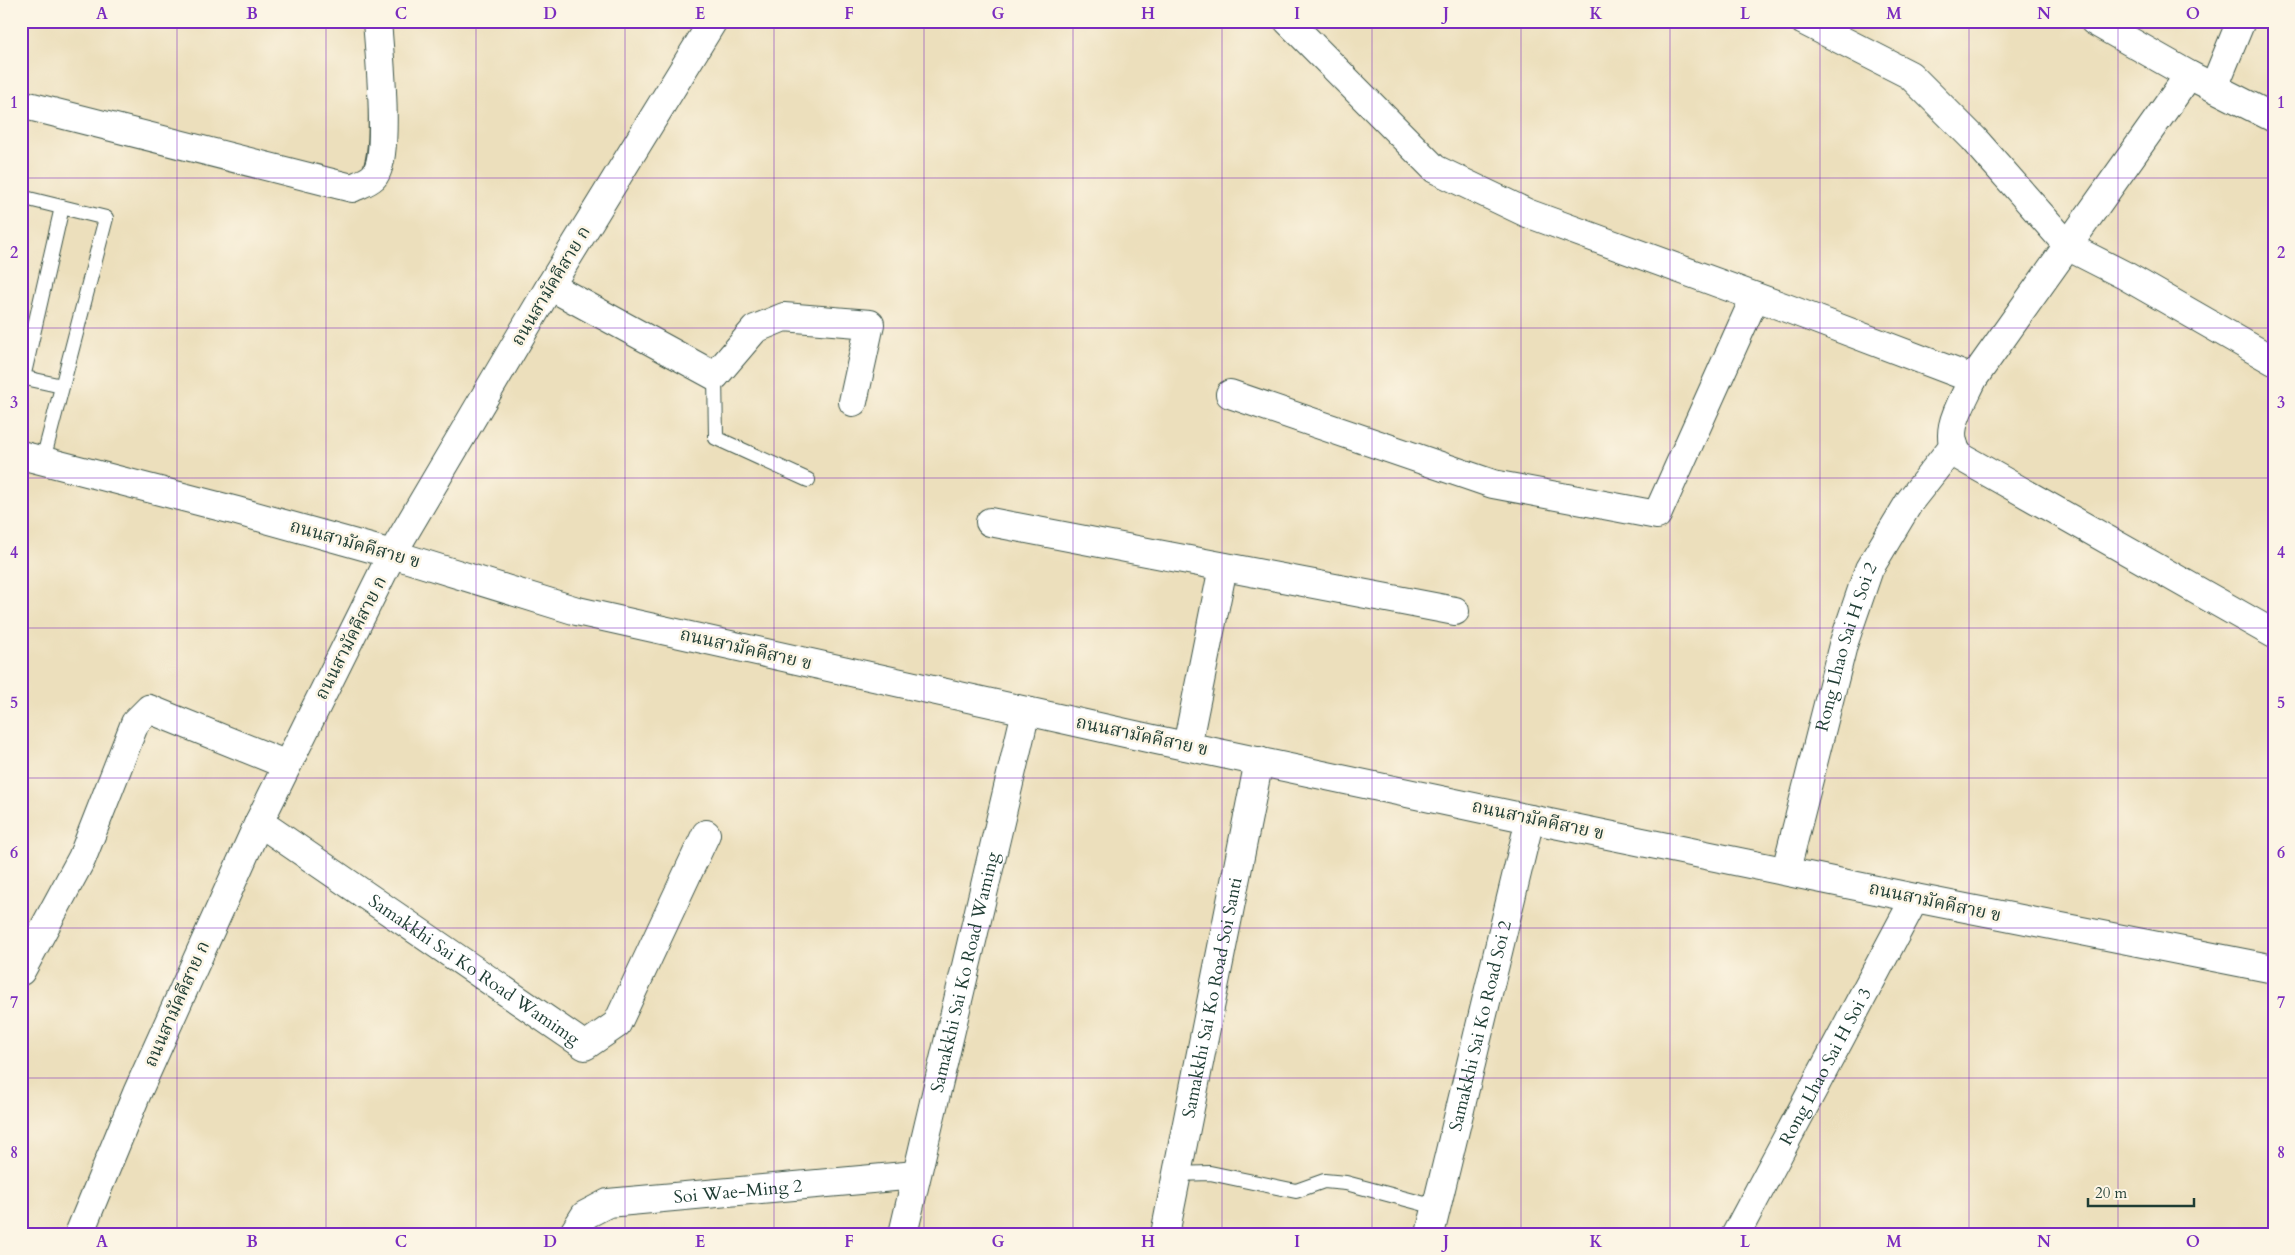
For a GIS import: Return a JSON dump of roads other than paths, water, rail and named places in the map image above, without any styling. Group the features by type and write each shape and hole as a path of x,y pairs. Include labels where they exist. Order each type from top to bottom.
{"street":[{"path":"21,104 352,188 373,177 380,162 382,88 377,21"},
{"name":"ถนนสามัคคีสาย ก","path":"79,1234 137,1093 259,822 392,554 550,286 713,21"},
{"path":"1288,21 1435,169 1527,213 1973,379"},
{"path":"1804,21 1910,75 1974,139 2069,247 2126,276 2274,361"},
{"path":"2094,21 2189,76 2274,118"},
{"path":"2214,87 2241,21"},
{"path":"2189,76 2069,247 1973,379 1952,428 1951,437 1961,457 2274,634"},
{"path":"550,286 715,376 755,329 784,317 870,324 853,402"},
{"path":"1230,394 1493,484 1657,515 1756,297"},
{"name":"Rong Lhao Sai H Soi 2","path":"1786,870 1843,645 1869,569 1910,500 1954,444"},
{"name":"ถนนสามัคคีสาย ข","path":"32,458 237,511 392,554 577,611 1026,711 1530,819 2274,969"},
{"path":"990,522 1455,611"},
{"path":"1187,746 1223,567"},
{"path":"21,971 82,858 135,723 150,709 287,765"},
{"name":"Samakkhi Sai Ko Road Waming","path":"904,1234 916,1174 1026,711"},
{"name":"Samakkhi Sai Ko Road Soi Santi","path":"1165,1234 1259,761"},
{"name":"Samakkhi Sai Ko Road Soi 2","path":"1430,1234 1530,819"},
{"name":"Samakkhi Sai Ko Road Wamimg","path":"259,822 585,1046 617,1024 706,834"},
{"name":"Rong Lhao Sai H Soi 3","path":"1736,1234 1915,898"},
{"name":"Soi Wae-Ming 2","path":"573,1234 585,1215 608,1203 916,1174"}],"lane":[{"path":"21,197 106,218 62,386 32,458"},
{"path":"62,207 22,377 62,386"},
{"path":"715,376 716,438 808,480"},
{"path":"1177,1174 1210,1173 1296,1191 1324,1181 1346,1183 1436,1207"}]}
